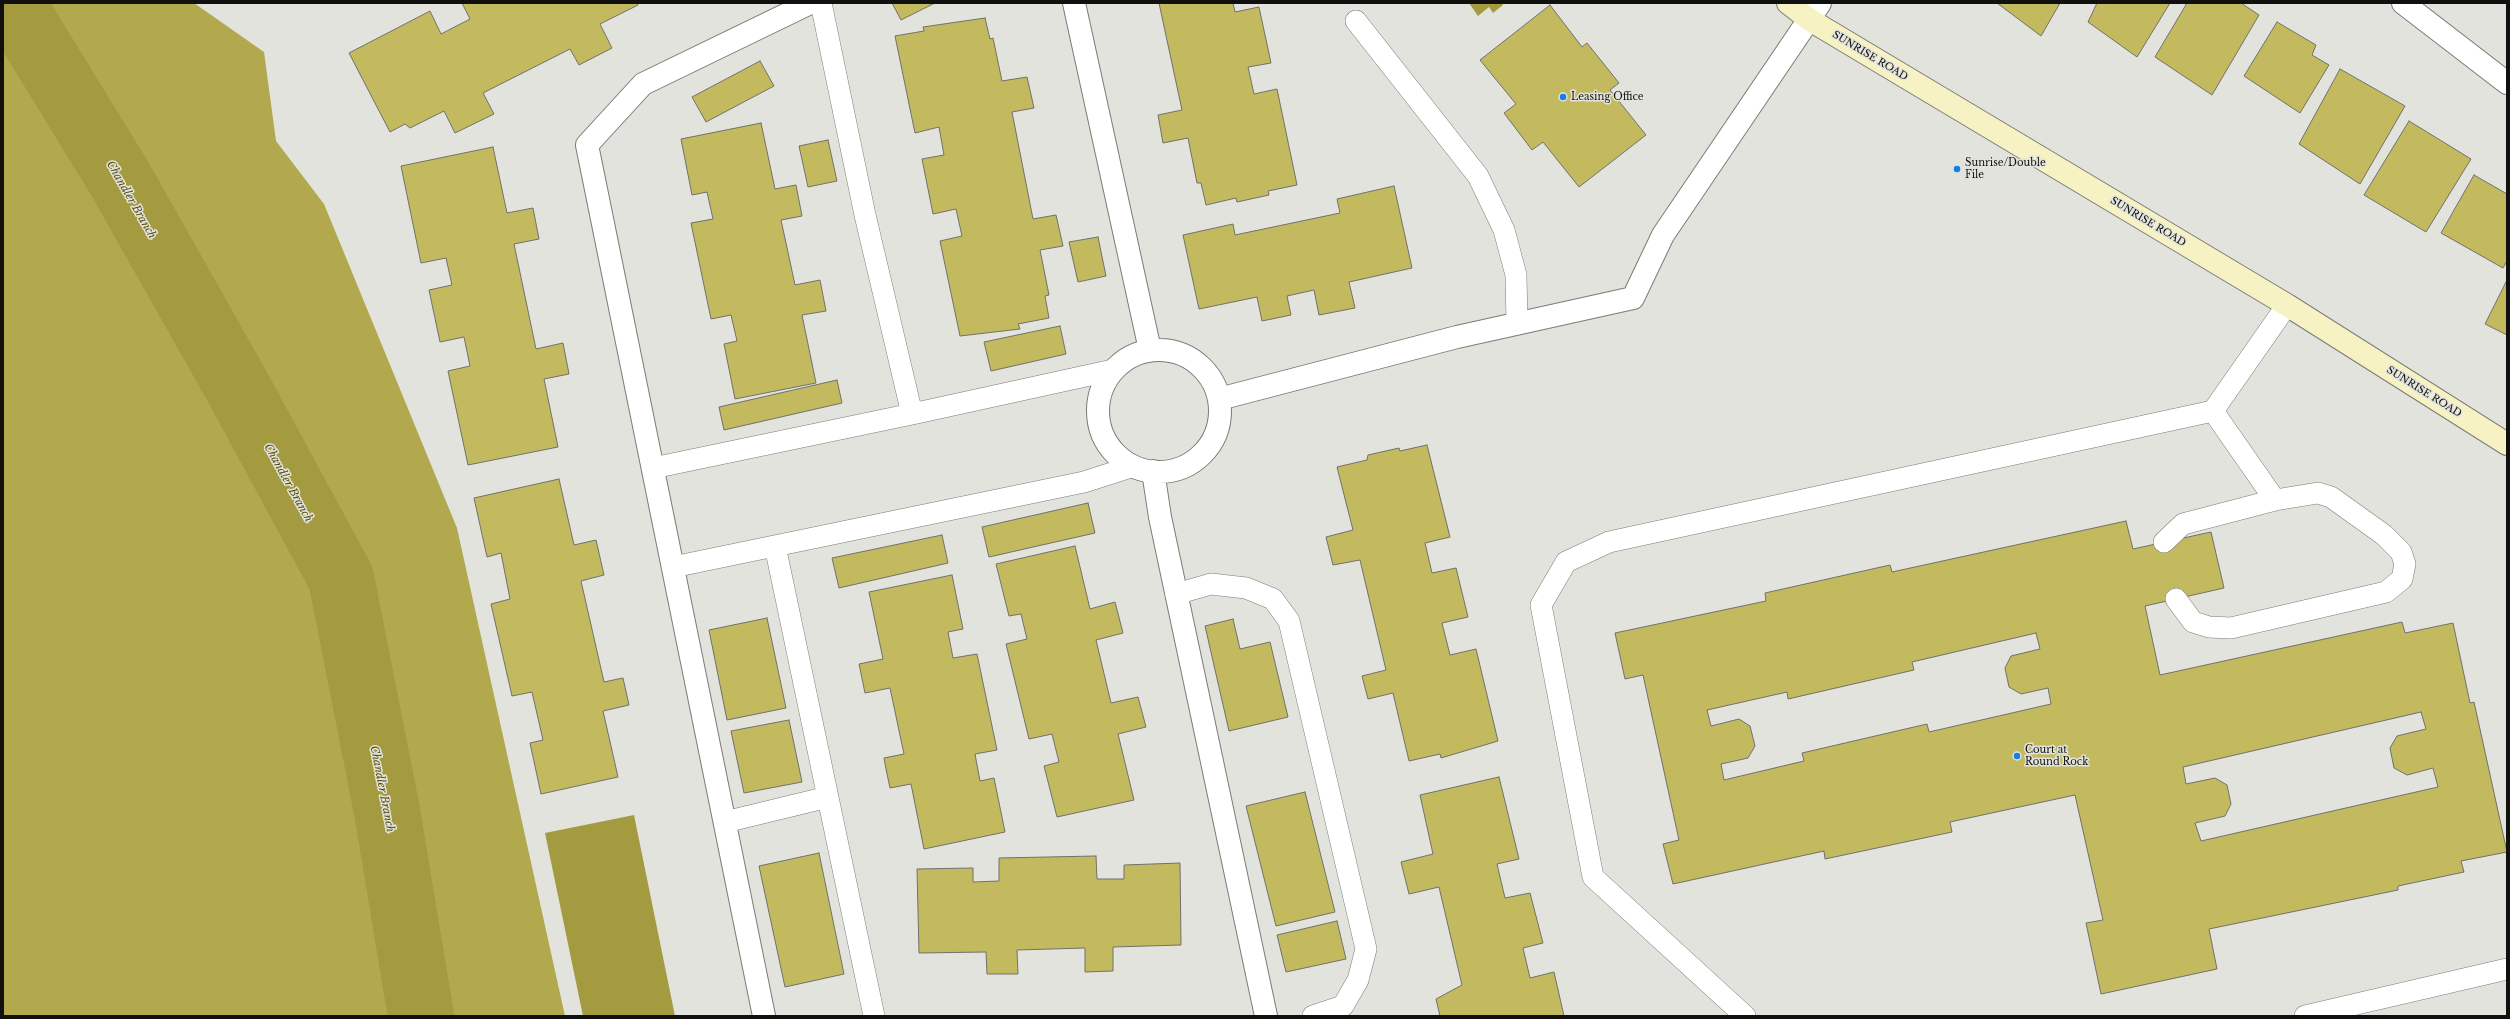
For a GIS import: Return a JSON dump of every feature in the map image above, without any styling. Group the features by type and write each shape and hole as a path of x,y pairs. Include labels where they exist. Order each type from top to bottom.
{"main road":[{"name":"SUNRISE ROAD","path":"1788,3 1815,11 2507,444"}],"street":[{"path":"764,1016 588,145 643,84 810,3"},
{"path":"1074,3 1150,350"},
{"path":"2404,3 2507,83"},
{"path":"1219,399 1517,323 1634,298 1663,235 1815,11"},
{"path":"1150,350 1176,352 1190,358 1203,367 1212,380 1219,399 1221,410 1219,425 1214,440 1204,453 1178,469 1162,472 1144,469 1114,453 1104,438 1098,421 1098,403 1101,392 1112,370 1126,359 1150,350"},
{"path":"1144,469 1160,517 1266,1016"}],"lane":[{"path":"822,3 866,215 912,414"},
{"path":"1356,21 1478,176 1504,230 1516,275 1517,323"},
{"path":"1745,1016 1593,877 1541,605 1566,562 1609,542 2213,411 2287,305"},
{"path":"653,468 912,414 1112,370"},
{"path":"2213,411 2275,500"},
{"path":"673,567 1144,469"},
{"path":"2164,542 2183,524 2275,500 2318,492 2331,497 2384,535 2401,552 2405,564 2402,579 2386,592 2231,628 2209,627 2193,622 2176,599"},
{"path":"775,546 874,1016"},
{"path":"1176,594 1211,584 1246,588 1272,599 1289,621 1366,949 1358,980 1343,1006 1314,1016"},
{"path":"725,822 828,797"},
{"path":"2305,1016 2507,969"}],"shaded area":[{"path":"3,3 194,3 264,52 276,141 324,204 457,528 565,1016 3,1016"},
{"path":"1469,3 1502,3 1503,5 1493,13 1489,7 1478,16"},
{"path":"634,815 675,1016 583,1016 545,833"}],"building":[{"path":"462,3 637,3 638,5 600,24 612,48 579,65 570,49 483,93 494,114 455,133 444,111 410,128 405,124 390,132 349,53 430,11 441,34 470,19"},
{"path":"892,3 935,3 901,20"},
{"path":"1159,3 1233,3 1235,12 1259,7 1271,63 1248,67 1254,94 1277,89 1297,185 1268,191 1269,195 1237,202 1236,198 1206,205 1201,183 1197,183 1188,138 1163,143 1158,115 1182,110"},
{"path":"1997,3 2060,3 2041,36"},
{"path":"2097,3 2170,3 2137,57 2088,22"},
{"path":"2187,3 2241,3 2259,15 2212,95 2155,57"},
{"name":"Leasing Office","path":"1550,5 1582,47 1587,43 1619,83 1610,90 1646,135 1579,187 1543,142 1532,150 1504,113 1516,104 1480,60"},
{"path":"985,18 990,39 993,38 1002,81 1027,77 1034,108 1012,112 1033,219 1056,215 1063,246 1040,250 1049,295 1045,296 1049,318 1018,324 1020,329 960,336 940,241 962,236 956,209 933,214 922,159 944,155 939,127 915,133 895,36 924,31 923,27"},
{"path":"2277,22 2316,45 2312,55 2329,65 2300,113 2244,76"},
{"path":"760,61 774,86 706,122 692,97"},
{"path":"2340,69 2405,106 2360,184 2299,144"},
{"path":"2409,121 2471,159 2426,232 2364,195"},
{"path":"761,123 775,189 796,185 802,216 781,220 795,285 820,280 826,311 802,315 816,383 735,399 724,344 737,341 731,315 711,319 691,223 713,219 707,192 692,195 681,139"},
{"path":"828,140 837,181 808,187 799,146"},
{"path":"493,147 507,213 533,208 539,239 514,244 536,349 563,343 569,374 544,379 558,447 468,465 448,371 470,366 464,337 440,342 429,290 452,285 446,258 421,263 401,166"},
{"path":"2474,175 2507,194 2507,261 2503,268 2441,233"},
{"path":"1394,186 1412,268 1349,282 1355,308 1319,315 1314,290 1287,296 1291,315 1262,321 1257,297 1199,309 1183,235 1233,224 1235,235 1340,213 1337,199"},
{"path":"1098,237 1106,276 1078,282 1069,242"},
{"path":"2507,280 2507,335 2485,324"},
{"path":"1060,326 1066,354 991,371 984,342"},
{"path":"837,380 842,403 724,430 719,407"},
{"path":"1427,445 1450,537 1425,543 1432,573 1456,568 1468,617 1442,623 1450,655 1476,649 1498,741 1441,758 1440,754 1409,761 1393,693 1368,699 1362,676 1386,670 1360,560 1333,565 1326,537 1353,530 1337,467 1367,460 1368,455 1399,448 1400,451"},
{"path":"559,479 574,545 596,540 604,575 581,581 604,682 623,678 629,705 603,711 618,777 541,794 530,743 543,740 532,692 512,696 491,604 510,599 501,553 487,557 474,498"},
{"path":"1088,503 1095,533 989,557 982,527"},
{"name":"Court at Round Rock","path":"2126,521 2133,549 2211,532 2224,588 2145,606 2160,675 2402,622 2405,633 2453,623 2470,703 2474,702 2507,852 2461,861 2464,872 2398,886 2398,890 2209,929 2217,969 2101,994 2086,923 2103,920 2075,795 1950,822 1952,832 1825,859 1824,851 1673,884 1663,844 1679,840 1643,675 1625,679 1615,633 1766,601 1765,593 1890,565 1892,572","holes":["2036,633 2040,649 2011,656 2005,668 2009,687 2021,694 2048,688 2051,704 1929,732 1927,724 1802,753 1804,761 1724,780 1721,764 1748,758 1755,746 1750,726 1739,719 1711,726 1707,710 1787,692 1788,699 1914,670 1912,662","2421,712 2426,729 2397,736 2390,748 2394,768 2407,775 2433,768 2438,787 2201,841 2195,823 2225,816 2231,804 2227,785 2215,778 2186,784 2183,767"]},
{"path":"942,535 948,563 839,588 832,558"},
{"path":"1075,546 1090,609 1115,602 1123,633 1096,640 1111,703 1138,697 1146,727 1118,734 1134,800 1057,817 1044,766 1059,762 1052,734 1029,739 1006,644 1027,639 1021,614 1009,616 996,564"},
{"path":"952,575 963,629 948,632 953,658 977,654 997,750 975,754 980,781 994,778 1005,832 924,849 911,784 890,788 884,758 904,754 890,688 865,693 859,664 883,659 869,592"},
{"path":"767,618 786,708 727,720 709,630"},
{"path":"1233,619 1240,649 1270,642 1288,717 1229,731 1205,626"},
{"path":"789,720 802,782 744,793 731,731"},
{"path":"1499,777 1519,859 1497,864 1505,898 1530,893 1543,943 1523,948 1530,978 1554,972 1564,1016 1440,1016 1436,999 1462,985 1439,887 1409,894 1401,862 1433,854 1420,795"},
{"path":"1305,792 1335,912 1276,926 1246,806"},
{"path":"819,853 844,974 785,987 759,866"},
{"path":"1096,856 1097,879 1124,879 1124,865 1180,863 1181,945 1113,947 1113,971 1085,972 1085,948 1017,950 1018,974 987,974 986,952 919,953 917,869 973,868 973,882 999,881 999,858"},
{"path":"1337,921 1346,959 1286,972 1277,935"}],"waterway":[{"name":"Chandler Branch","path":"12,3 120,179 238,388 341,578 387,811 421,1016"}],"place":[{"name":"Leasing Office","path":"1563,97"},
{"name":"Sunrise/Double File","path":"1957,169"},
{"name":"Court at Round Rock","path":"2017,756"}]}
